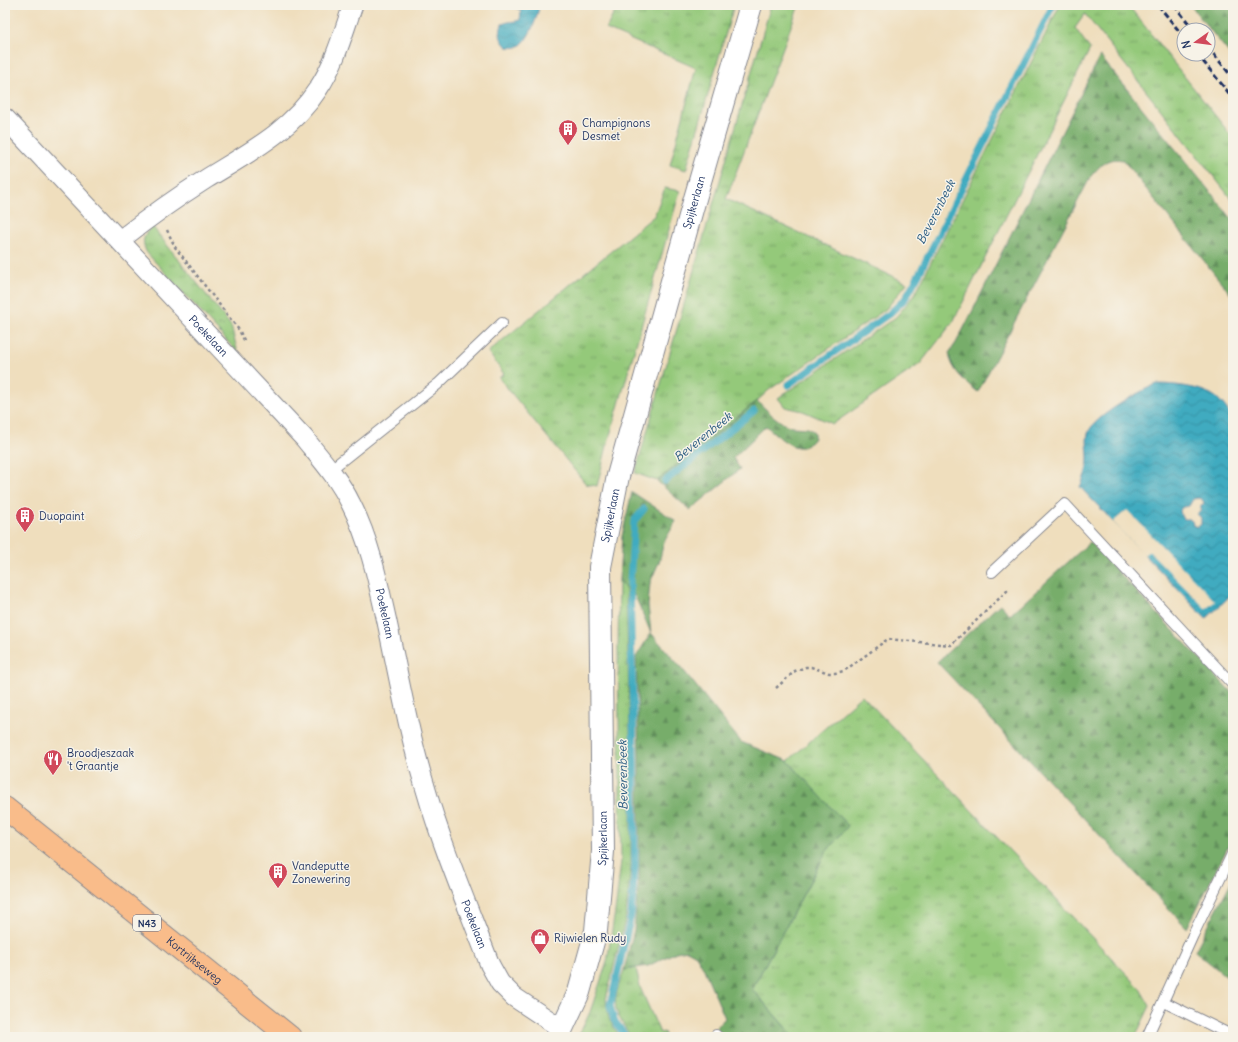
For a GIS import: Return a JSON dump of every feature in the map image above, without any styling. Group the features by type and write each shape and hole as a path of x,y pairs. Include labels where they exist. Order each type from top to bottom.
{"main road":[{"name":"Kortrijkseweg","path":"5,808 290,1037"}],"street":[{"path":"120,240 158,211 280,131 302,111 319,88 333,61 353,5"},
{"name":"Spijkerlaan","path":"560,1033 578,992 596,931 603,851 600,567 620,469 692,209 751,5"},
{"name":"Poekelaan","path":"5,118 304,438 342,487 352,505 368,544 379,585 411,731 426,790 446,849 490,965 500,983 514,997 560,1033"}],"lane":[{"path":"330,470 438,384 502,323"},
{"path":"992,572 1065,504 1233,685"},
{"path":"1148,1037 1193,935 1233,852"},
{"path":"1164,1002 1233,1036"}],"path":[{"path":"158,211 175,247 239,330 246,344"},
{"path":"776,688 795,671 806,667 811,667 829,673 844,671 888,639 951,645 1009,588"}],"green space":[{"path":"618,5 734,5 686,170 670,165 696,68 606,29"},
{"path":"771,5 799,5 726,199 907,283 886,309 769,390 657,481 635,473"},
{"path":"1060,5 1128,5 1233,138 1233,201 1085,14 1075,28 1090,49 953,322 920,364 833,424 803,411 785,407 778,398 896,317 915,294"},
{"path":"1190,5 1233,5 1233,58 1216,37 1216,22 1204,22"},
{"path":"1100,56 1233,220 1233,297 1123,160 1117,159 1108,161 1101,165 1091,176 978,392 959,375 950,359 949,353 968,320"},
{"path":"665,188 680,191 607,446 597,486 586,484 499,378 504,374 488,352 654,216"},
{"path":"152,226 231,326 238,353 147,253 144,245 144,239"},
{"path":"757,401 784,424 792,427 808,428 814,432 814,438 807,445 796,447 785,442 766,426 733,458 740,469 690,510 657,481"},
{"path":"632,492 676,521 664,542 659,562 650,583 648,605 651,633 635,596 626,590 619,579 622,536"},
{"path":"1090,542 1233,694 1233,837 1187,928 937,662 1000,604 1010,615"},
{"path":"619,579 626,590 631,770 631,866 626,916 606,999 609,1019 620,1037 578,1037 590,1012 607,962 621,861 618,651"},
{"path":"651,633 684,671 741,742 788,761 848,826 826,852 752,989 794,1037 724,1037 716,1028 725,1018 703,967 696,955 687,950 676,952 648,966 624,970 634,930 639,879 639,757 636,657"},
{"path":"862,695 1139,987 1150,1006 1135,1037 794,1037 752,989 826,852 847,826 788,761"},
{"path":"1233,878 1233,982 1195,951"},
{"path":"636,968 640,987 660,1033 664,1032 666,1037 631,1037 620,1018 616,1005 617,991 624,970"}],"water":[{"path":"512,5 539,6 535,21 528,37 520,45 513,48 507,47 502,41 500,34 502,24 520,20 521,11"},
{"path":"1157,384 1172,385 1205,391 1217,398 1233,418 1233,593 1206,619 1080,487 1088,458 1087,436 1092,427 1099,419 1118,405","holes":["1193,499 1202,499 1204,503 1201,506 1201,511 1197,514 1201,518 1201,524 1195,526 1193,525 1192,521 1189,519 1184,519 1181,516 1180,510 1183,507 1189,506"]}],"pier":[{"path":"1127,510 1215,601 1206,609 1149,551 1144,555 1113,522"}],"waterway":[{"name":"Beverenbeek","path":"788,385 889,314 905,299 919,274 1053,5"},
{"name":"Beverenbeek","path":"665,481 754,411"},
{"name":"Beverenbeek","path":"626,1037 614,1020 610,1006 631,915 635,867 630,583 634,521 644,509"}],"railway":[{"path":"1158,5 1176,27"},
{"path":"1174,5 1188,22"},
{"path":"1216,57 1233,78"},
{"path":"1204,62 1233,98"}],"place":[{"name":"Champignons Desmet","path":"568,146"},
{"name":"Duopaint","path":"25,533"},
{"name":"Broodjeszaak 't Graantje","path":"53,776"},
{"name":"Vandeputte Zonewering","path":"278,889"},
{"name":"Rijwielen Rudy","path":"540,955"}]}
